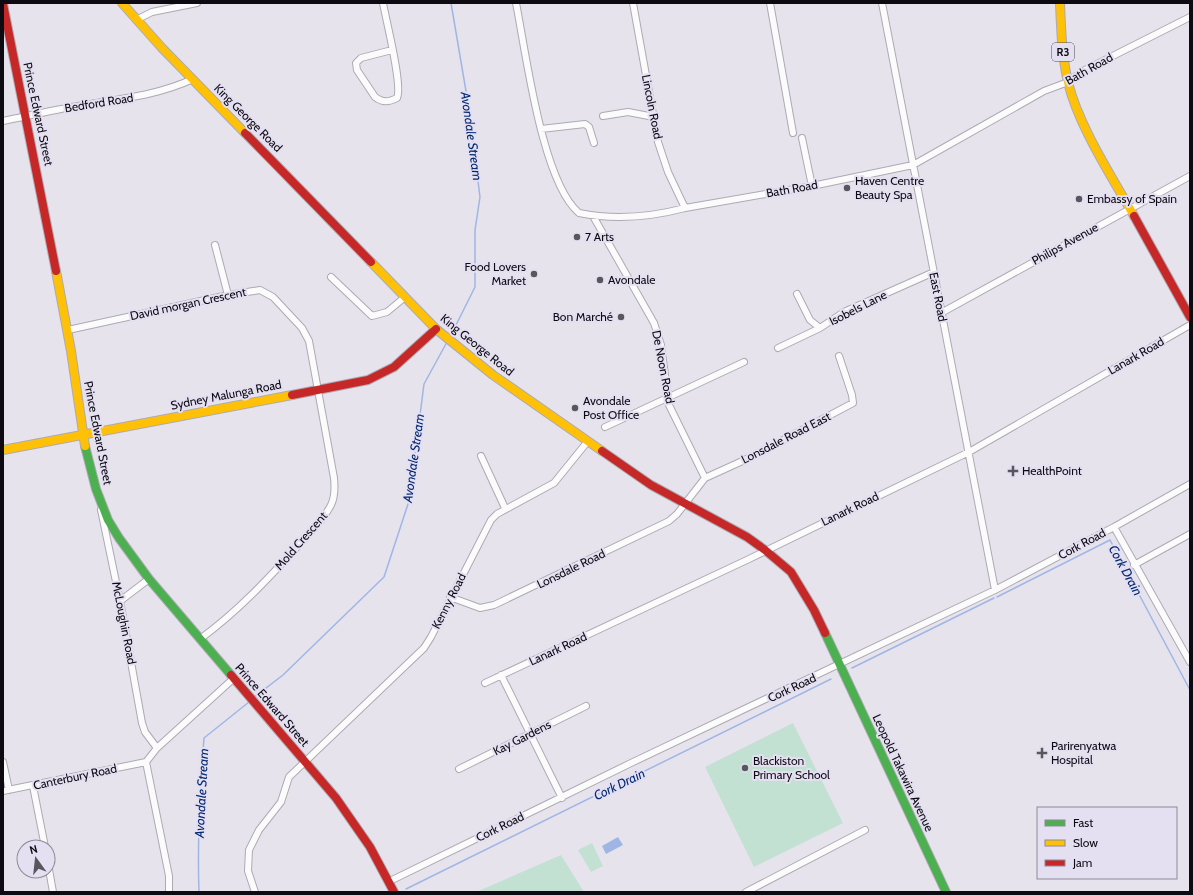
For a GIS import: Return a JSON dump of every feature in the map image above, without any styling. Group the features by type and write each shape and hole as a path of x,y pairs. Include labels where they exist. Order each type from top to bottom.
{"main road":[{"name":"King George Road","path":"122,3 136,20 436,329 459,349 493,375 651,485 685,505 746,537 765,550 791,572 806,594 840,665"},
{"name":"R3","path":"1060,3 1062,39 1068,82 1088,130 1190,317"},
{"name":"Prince Edward Street","path":"3,4 68,330 84,435 98,495 114,529 149,579 305,762 352,821 370,847 394,892"},
{"name":"Sydney Malunga Road","path":"3,450 368,380 383,374 404,359 436,329"},
{"name":"Leopold Takawira Avenue","path":"840,665 946,892"}],"street":[{"path":"136,20 152,12 197,3"},
{"path":"383,3 392,50 399,94 397,98 387,102 375,97 357,70 356,65 361,58 392,50"},
{"name":"Bath Road","path":"516,3 541,129 549,158 564,196 579,213 615,218 667,212 812,186 913,165 1044,91 1068,82 1084,71 1190,16"},
{"name":"Lincoln Road","path":"633,3 658,142 668,172 685,208"},
{"path":"770,3 793,133"},
{"name":"East Road","path":"883,3 995,590"},
{"name":"Bedford Road","path":"3,121 77,106 144,96 177,86 193,79"},
{"path":"603,116 628,112 654,117"},
{"path":"541,129 585,124 589,127 594,143"},
{"path":"802,138 812,186"},
{"name":"Philips Avenue","path":"941,313 1190,176"},
{"name":"De Noon Road","path":"593,216 631,281 657,330 670,405 705,478"},
{"path":"215,245 228,295"},
{"name":"Isobels Lane","path":"797,294 810,320 820,328 844,312 934,272"},
{"path":"331,277 372,316 387,312 405,296"},
{"name":"David morgan Crescent","path":"68,330 228,295 260,290 274,297 306,333 319,389"},
{"name":"Lanark Road","path":"485,683 969,452 1190,325"},
{"path":"778,348 820,328"},
{"name":"Lonsdale Road East","path":"685,505 705,478 749,458 853,403 852,395 839,356"},
{"path":"605,427 744,362"},
{"name":"Mold Crescent","path":"200,639 243,605 261,587 319,522 331,506 334,497 334,478 319,389"},
{"name":"Kenny Road","path":"255,892 248,871 249,850 261,826 281,802 289,777 424,648 491,520 505,508 554,483 588,442"},
{"path":"481,456 505,508"},
{"name":"Cork Road","path":"388,882 995,590 1114,527 1190,484"},
{"name":"McLoughin Road","path":"98,495 120,602 142,722 145,732 157,748"},
{"name":"Lonsdale Road","path":"450,597 480,608 494,605 662,525 678,514 685,505"},
{"path":"1114,527 1190,662"},
{"path":"1134,564 1190,534"},
{"path":"120,602 149,579"},
{"path":"501,675 562,798"},
{"path":"169,892 169,876 146,762 157,748 233,679"},
{"name":"Kay Gardens","path":"459,769 586,706"},
{"path":"3,762 6,790"},
{"name":"Canterbury Road","path":"6,790 33,786 146,762"},
{"path":"33,786 43,839"},
{"path":"746,892 864,830"},
{"path":"51,879 53,892"}],"green space":[{"path":"793,723 843,823 754,867 705,767"},
{"path":"592,843 603,866 591,872 578,850"},
{"path":"561,855 584,892 476,892"}],"water":[{"path":"618,837 623,845 606,854 602,846"}],"waterway":[{"name":"Avondale Stream","path":"450,337 475,287 475,230 480,197 468,103 451,3"},
{"name":"Avondale Stream","path":"253,698 283,675 384,577 409,501 424,384 447,342"},
{"name":"Cork Drain","path":"997,597 1110,540 1190,690"},
{"name":"Cork Drain","path":"852,668 994,598"},
{"name":"Cork Drain","path":"406,889 831,679"},
{"name":"Avondale Stream","path":"199,892 199,815 204,738 249,702"}],"traffic: fast":[{"path":"85,446 96,489 108,520 119,538 149,579 231,675"},
{"path":"825,633 946,892"}],"traffic: slow":[{"path":"122,3 162,48 245,133"},
{"path":"1060,3 1064,63 1073,99 1087,133 1134,216"},
{"path":"371,262 436,329 493,375 602,451"},
{"path":"56,271 71,351 85,446"},
{"path":"3,450 292,395"}],"traffic: jam":[{"path":"3,4 56,271"},
{"path":"245,133 371,262"},
{"path":"1134,216 1190,317"},
{"path":"292,395 368,380 394,367 436,329"},
{"path":"602,451 651,485 747,537 765,550 791,572 814,610 825,633"},
{"path":"231,675 336,798 370,847 394,892"}],"place":[{"name":"Haven Centre Beauty Spa","path":"847,188"},
{"name":"Embassy of Spain","path":"1079,199"},
{"name":"7 Arts","path":"577,237"},
{"name":"Food Lovers Market","path":"534,274"},
{"name":"Avondale","path":"600,280"},
{"name":"Bon Marché","path":"621,317"},
{"name":"Avondale Post Office","path":"575,408"},
{"name":"HealthPoint","path":"1013,471"},
{"name":"Parirenyatwa Hospital","path":"1042,753"},
{"name":"Blackiston Primary School","path":"745,768"}]}
